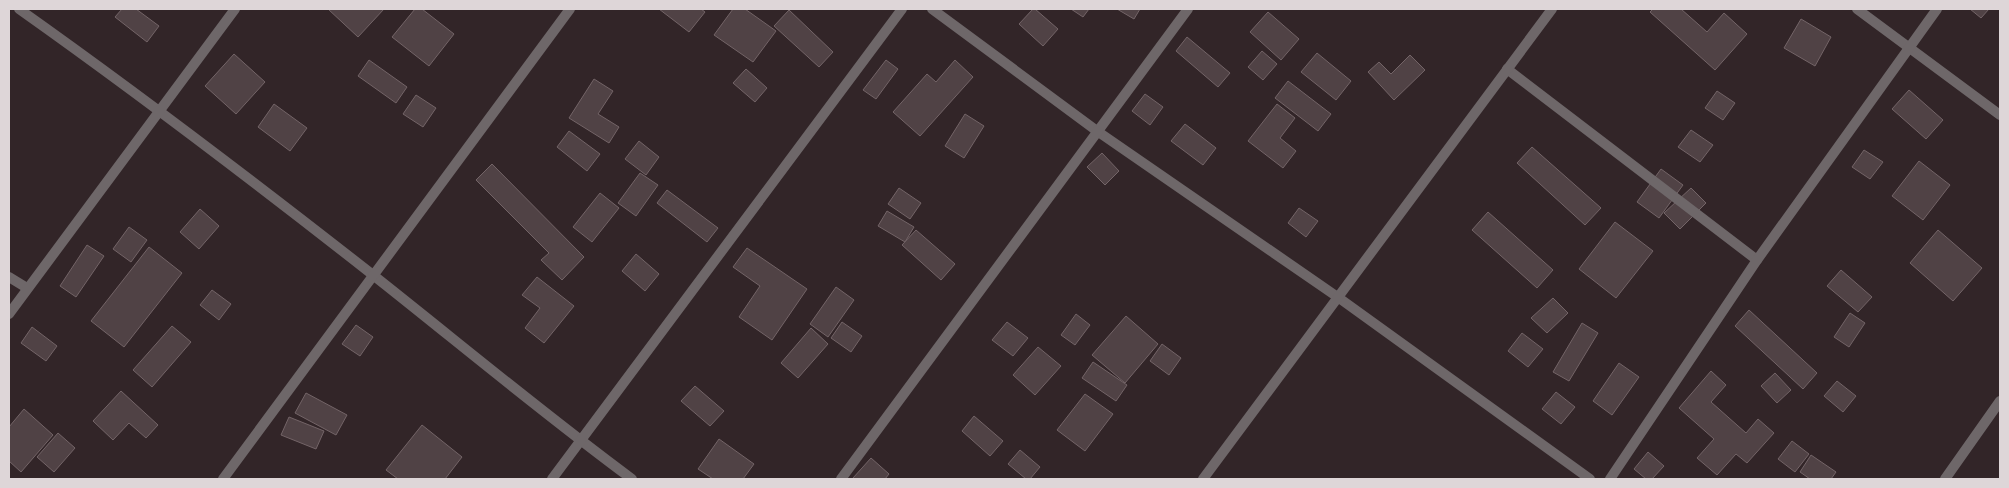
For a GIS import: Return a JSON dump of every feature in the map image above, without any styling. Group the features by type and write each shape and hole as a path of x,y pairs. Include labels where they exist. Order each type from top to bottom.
{"street":[{"path":"19,9 159,110 373,275 581,441 632,479"},
{"path":"9,314 234,9"},
{"path":"223,479 570,9"},
{"path":"552,479 902,9"},
{"path":"932,9 1097,131 1338,298 1590,479"},
{"path":"841,479 1188,9"},
{"path":"1203,479 1552,9"},
{"path":"1857,9 2000,115"},
{"path":"1610,479 1757,260 1937,9"},
{"path":"1507,70 1757,260"},
{"path":"9,277 27,288"},
{"path":"1945,479 2000,401"}],"building":[{"path":"122,9 136,9 159,26 147,42 115,17"},
{"path":"328,9 384,9 358,37"},
{"path":"415,9 422,9 454,34 429,66 392,37"},
{"path":"659,9 701,9 705,12 689,32"},
{"path":"733,9 745,9 776,31 753,62 714,35"},
{"path":"1033,9 1058,29 1043,46 1019,24"},
{"path":"1071,9 1089,9 1083,17"},
{"path":"1117,9 1140,9 1134,19"},
{"path":"1653,9 1681,9 1707,32 1724,13 1747,34 1715,70 1650,12"},
{"path":"1970,9 1989,9 1981,18"},
{"path":"789,10 833,52 819,67 774,26"},
{"path":"1268,12 1299,39 1281,60 1250,32"},
{"path":"1801,19 1831,37 1815,66 1784,48"},
{"path":"1187,37 1230,73 1218,87 1176,51"},
{"path":"1262,51 1277,64 1263,80 1248,67"},
{"path":"1317,53 1351,81 1336,100 1301,72"},
{"path":"234,54 265,82 236,114 205,86"},
{"path":"1410,55 1425,70 1394,100 1368,72 1379,62 1391,74"},
{"path":"369,60 407,87 396,103 358,76"},
{"path":"886,60 898,69 876,99 863,90"},
{"path":"955,60 973,77 920,136 893,112 927,74 936,82"},
{"path":"746,69 767,88 755,102 733,83"},
{"path":"594,79 613,91 598,114 619,127 609,143 569,118"},
{"path":"1288,81 1331,114 1318,131 1275,98"},
{"path":"1909,90 1943,120 1926,139 1892,109"},
{"path":"1717,91 1735,103 1723,120 1705,108"},
{"path":"1145,94 1163,107 1150,125 1132,111"},
{"path":"416,95 436,108 423,127 403,114"},
{"path":"274,104 307,128 290,151 258,127"},
{"path":"1277,104 1295,118 1280,138 1296,151 1283,168 1248,141"},
{"path":"965,114 984,126 964,158 945,146"},
{"path":"1185,124 1216,148 1203,165 1171,141"},
{"path":"1691,130 1713,145 1700,162 1678,147"},
{"path":"569,131 600,154 587,171 557,147"},
{"path":"639,141 659,157 646,175 625,159"},
{"path":"1532,147 1601,208 1585,225 1517,163"},
{"path":"1864,150 1883,162 1870,179 1852,167"},
{"path":"1102,153 1119,171 1105,185 1087,167"},
{"path":"1919,161 1950,185 1923,220 1892,196"},
{"path":"492,164 584,257 562,280 541,260 549,253 476,180"},
{"path":"1661,169 1683,185 1659,218 1637,202"},
{"path":"640,173 658,185 636,216 618,203"},
{"path":"899,188 921,203 910,219 888,204"},
{"path":"1691,188 1706,203 1680,229 1664,213"},
{"path":"667,190 718,228 707,242 657,203"},
{"path":"600,193 619,208 592,242 573,227"},
{"path":"1299,208 1318,221 1306,237 1288,223"},
{"path":"200,209 219,226 199,249 180,232"},
{"path":"887,211 914,227 905,242 878,226"},
{"path":"1488,212 1553,270 1537,288 1472,230"},
{"path":"1615,222 1653,251 1616,298 1579,269"},
{"path":"129,227 147,240 131,262 113,249"},
{"path":"916,230 955,264 941,280 902,245"},
{"path":"1938,230 1982,268 1953,301 1910,263"},
{"path":"87,245 104,256 76,297 60,286"},
{"path":"149,247 182,273 124,347 91,321"},
{"path":"747,248 807,289 772,340 739,317 760,286 733,267"},
{"path":"636,254 659,274 645,291 622,271"},
{"path":"1841,270 1872,297 1858,312 1827,286"},
{"path":"537,277 574,306 544,343 525,328 540,308 522,295"},
{"path":"836,287 854,300 828,337 810,324"},
{"path":"212,290 231,304 219,320 200,305"},
{"path":"1553,298 1568,313 1547,333 1531,318"},
{"path":"1749,310 1817,373 1803,389 1735,326"},
{"path":"1850,313 1865,323 1849,347 1834,337"},
{"path":"1076,314 1090,325 1075,345 1061,335"},
{"path":"1126,316 1158,344 1125,383 1092,355"},
{"path":"842,322 862,336 851,352 831,338"},
{"path":"1007,322 1028,338 1013,356 992,340"},
{"path":"1582,323 1598,333 1569,381 1553,372"},
{"path":"356,325 373,337 360,356 342,344"},
{"path":"172,326 191,342 152,387 133,370"},
{"path":"32,327 57,346 46,361 21,343"},
{"path":"811,328 828,344 798,378 781,363"},
{"path":"1522,333 1543,349 1528,367 1508,351"},
{"path":"1162,344 1181,358 1169,375 1150,361"},
{"path":"1038,347 1061,366 1035,395 1013,375"},
{"path":"1093,362 1127,385 1116,401 1082,378"},
{"path":"1619,363 1639,377 1612,415 1593,401"},
{"path":"1711,371 1726,385 1711,402 1746,433 1758,419 1774,433 1747,463 1736,454 1717,475 1697,458 1714,439 1679,408"},
{"path":"1775,373 1791,390 1777,403 1761,386"},
{"path":"1837,381 1856,396 1843,412 1824,396"},
{"path":"695,386 724,411 710,426 681,401"},
{"path":"121,391 158,425 146,438 129,423 113,440 93,421"},
{"path":"1556,392 1575,407 1561,424 1542,409"},
{"path":"306,393 347,415 336,435 295,413"},
{"path":"1085,394 1113,414 1085,451 1057,430"},
{"path":"24,409 53,435 21,472 9,461 9,427"},
{"path":"974,416 1003,441 990,456 962,431"},
{"path":"289,417 324,431 316,449 281,435"},
{"path":"422,425 462,457 445,479 398,479 386,470"},
{"path":"58,433 75,448 54,472 37,457"},
{"path":"719,439 754,464 743,479 713,479 698,469"},
{"path":"1792,441 1809,454 1795,472 1778,459"},
{"path":"1020,450 1040,467 1030,479 1026,479 1008,464"},
{"path":"1648,452 1664,466 1652,479 1646,479 1634,469"},
{"path":"1811,455 1836,472 1831,479 1810,479 1800,472"},
{"path":"871,458 889,474 885,479 853,478"}]}
